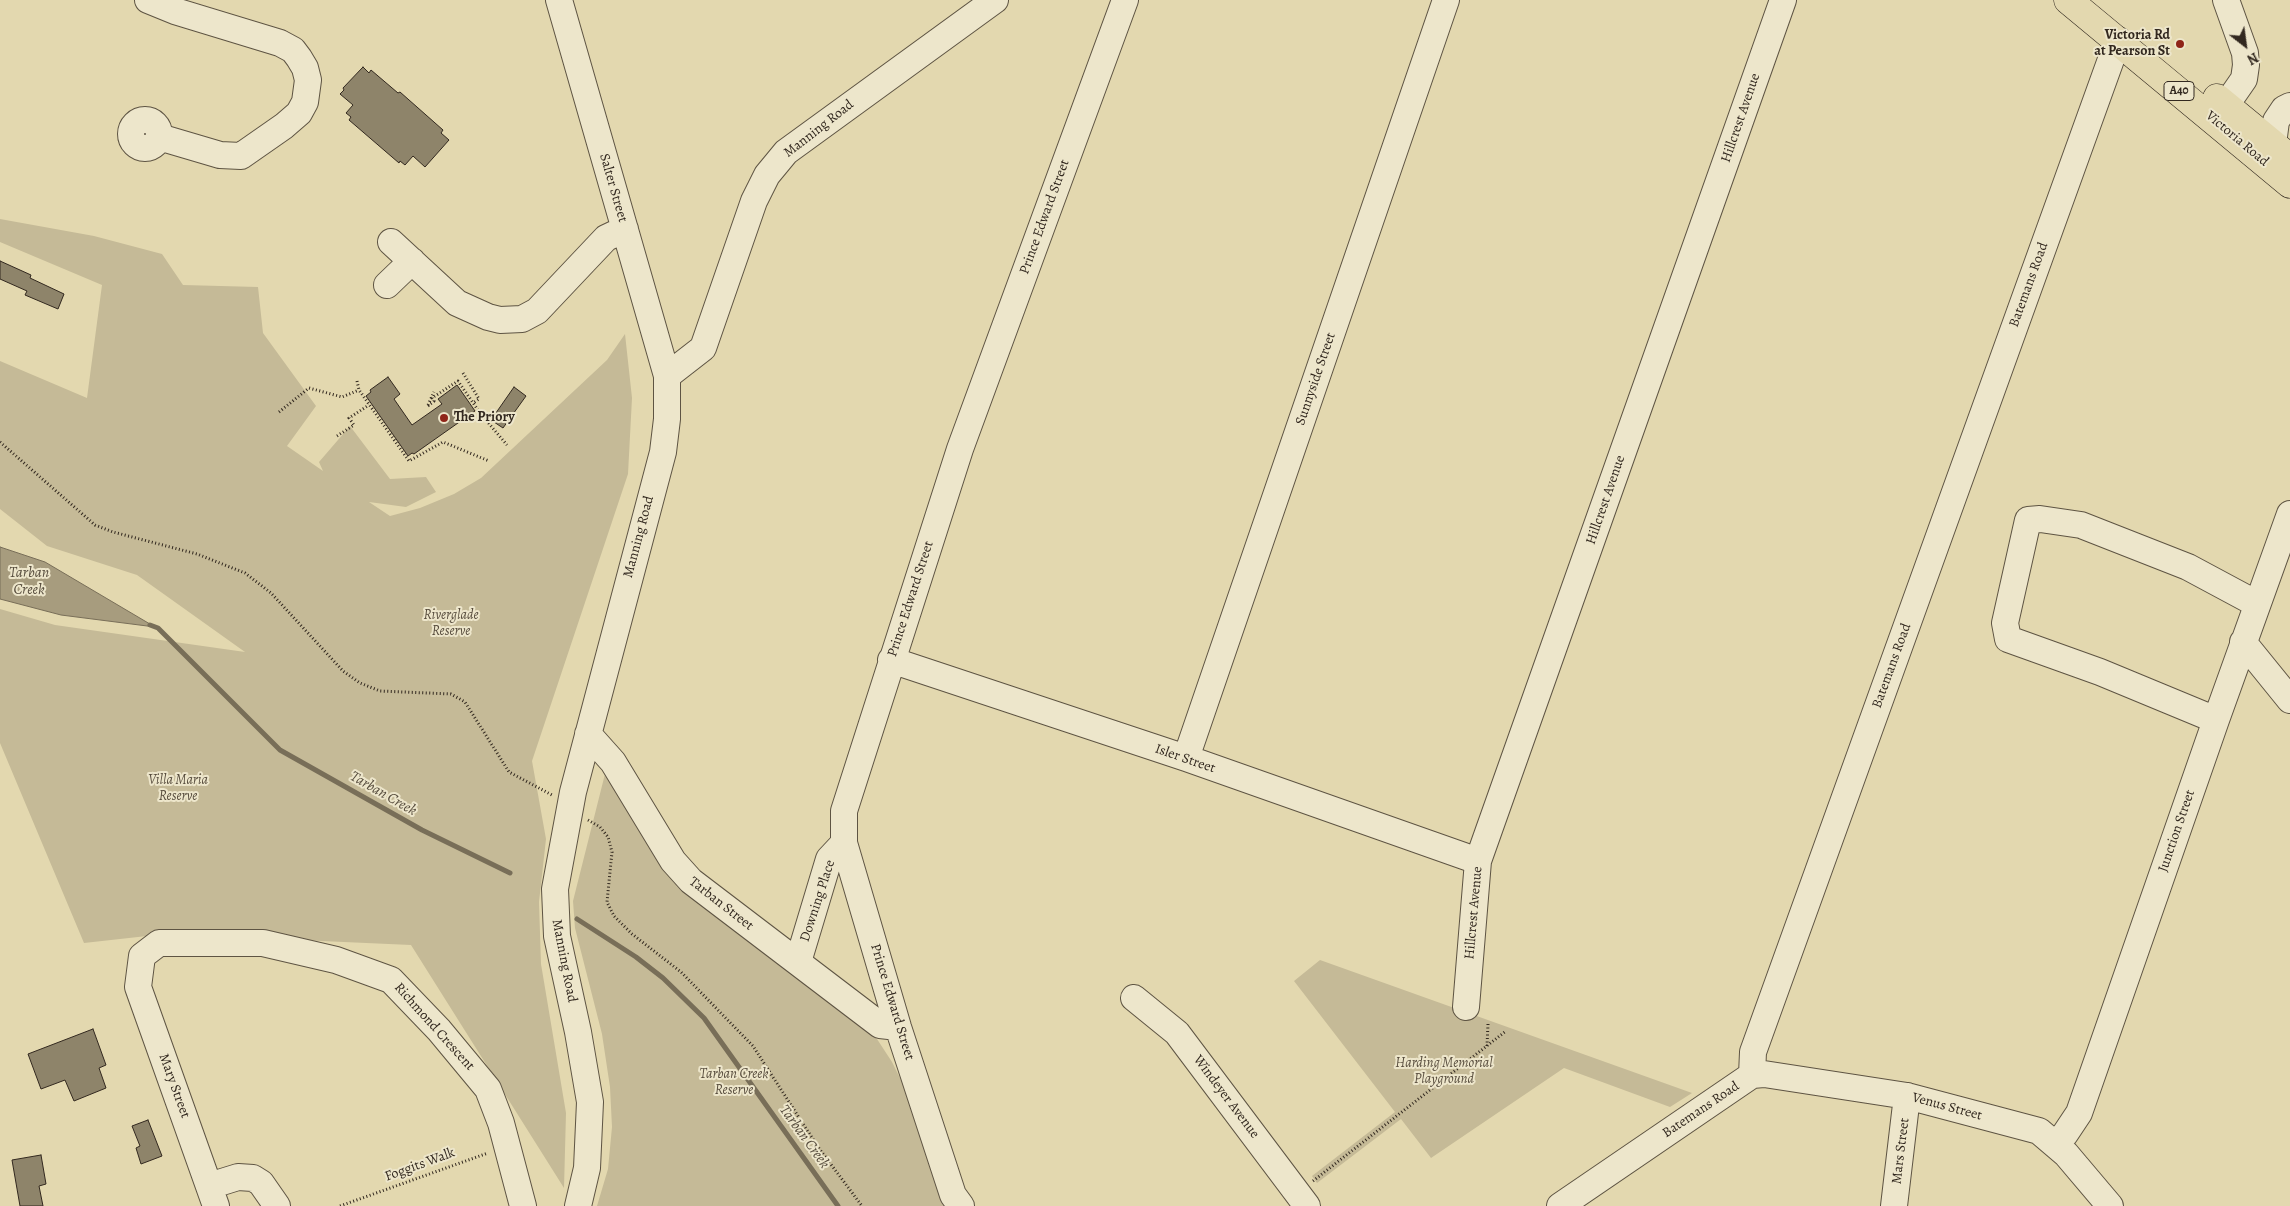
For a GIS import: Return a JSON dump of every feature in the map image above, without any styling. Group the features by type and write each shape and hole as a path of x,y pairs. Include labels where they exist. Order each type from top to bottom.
{"highway":[{"name":"Victoria Road","path":"2068,0 2290,184"},
{"name":"Victoria Road","path":"2098,0 2282,151"}],"street":[{"path":"148,0 175,11 280,43 292,50 300,58 306,68 308,80 306,102 300,113 241,156 220,155 158,137"},
{"name":"Salter Street","path":"559,0 667,376"},
{"name":"Manning Road","path":"578,1206 587,1168 590,1102 578,1032 557,936 555,889 572,800 588,734 663,452 667,418 667,376 703,348 754,201 767,174 786,152 995,0"},
{"name":"Prince Edward Street","path":"962,1206 953,1195 898,1027 844,843 844,811 890,660 960,449 1125,0"},
{"name":"Sunnyside Street","path":"1186,758 1446,0"},
{"name":"Hillcrest Avenue","path":"1466,1007 1478,861 1783,0"},
{"path":"2226,0 2245,53 2246,65 2244,79 2226,105"},
{"name":"Batemans Road","path":"1560,1206 1752,1075 1753,1052 2118,40"},
{"path":"2282,151 2276,121 2284,109 2290,106"},
{"path":"390,242 457,303 488,317 500,320 522,319 537,311 606,238 625,229"},
{"path":"387,285 412,261"},
{"name":"Junction Street","path":"2055,1144 2065,1134 2079,1113 2243,642 2290,514"},
{"path":"2216,720 2100,672 2008,639 2005,623 2028,520 2040,519 2081,525 2188,567 2257,604"},
{"path":"2243,642 2290,700"},
{"name":"Isler Street","path":"890,660 1186,758 1478,861"},
{"name":"Tarban Street","path":"588,734 613,762 680,870 691,881 880,1025 898,1027"},
{"name":"Downing Place","path":"798,962 829,859 844,843"},
{"name":"Richmond Crescent","path":"138,987 142,956 159,943 178,942 263,943 336,960 391,980 439,1030 488,1089 501,1123 523,1206"},
{"name":"Mary Street","path":"138,987 213,1196 238,1177 253,1178 261,1183 277,1206"},
{"name":"Windeyer Avenue","path":"1134,998 1177,1033 1303,1199"},
{"name":"Venus Street","path":"1752,1075 1784,1076 1907,1096 2039,1131 2055,1144 2110,1206"},
{"name":"Mars Street","path":"1894,1206 1907,1096"}],"path":[{"path":"464,372 480,399 473,403"},
{"path":"357,381 359,390 409,461 443,442 490,461"},
{"path":"434,392 428,406 434,401 432,398 458,381 507,446"},
{"path":"279,412 309,388 342,398 359,390"},
{"path":"337,436 354,425 350,418 369,405"},
{"path":"0,442 95,525 113,532 197,554 245,573 271,594 343,671 360,683 380,691 451,694 465,702 509,772 554,796 553,803"},
{"path":"588,820 600,827 608,837 612,852 608,902 614,916 632,934 681,972 753,1046 818,1147 862,1206"},
{"path":"1487,1046 1488,1024"},
{"path":"1303,1199 1506,1031"},
{"name":"Foggits Walk","path":"340,1206 507,1146"}],"green space":[{"path":"0,219 94,236 162,254 183,285 258,287 263,333 316,406 287,446 323,471 319,462 350,426 390,479 426,477 436,492 406,507 369,502 390,516 420,508 454,494 481,478 607,360 625,334 632,398 628,474 532,761 546,839 539,902 541,964 566,1113 564,1188 411,945 165,934 84,943 0,743 0,609 55,625 245,652 137,575 47,546 0,509 0,361 87,398 102,285 0,242"},
{"name":"Tarban Creek Reserve","path":"607,766 673,881 877,1039 892,1062 907,1092 949,1206 597,1206 608,1169 612,1127 610,1087 602,1034 575,928 573,901"},
{"name":"Harding Memorial Playground","path":"1320,960 1692,1093 1670,1107 1564,1068 1431,1158 1401,1119 1317,1183 1312,1176 1395,1112 1294,981"}],"water":[{"name":"Tarban Creek","path":"0,547 45,562 155,627 61,615 0,599"}],"building":[{"path":"363,67 369,73 371,70 398,93 400,92 443,130 441,133 449,140 425,167 413,156 405,165 400,161 399,163 349,120 351,117 346,113 353,105 340,94 344,90 343,88"},
{"path":"0,261 31,275 30,278 64,294 58,309 25,295 27,291 0,279"},
{"name":"The Priory","path":"388,377 400,394 394,399 412,425 442,404 438,399 457,385 475,411 414,454 412,453 408,456 366,396 371,392 370,390"},
{"path":"514,387 526,396 503,428 491,420"},
{"path":"93,1029 106,1065 99,1068 106,1088 74,1101 65,1080 41,1089 28,1054"},
{"path":"148,1120 162,1156 141,1164 136,1148 140,1146 132,1126"},
{"path":"41,1155 46,1184 39,1186 43,1206 20,1206 12,1160"}],"waterway":[{"name":"Tarban Creek","path":"150,625 158,628 280,750 422,830 510,873"},
{"name":"Tarban Creek","path":"577,919 636,957 663,978 704,1018 838,1206"}],"place":[{"name":"Victoria Rd at Pearson St","path":"2180,44"},
{"name":"The Priory","path":"444,418"}],"park label":[{"name":"Riverglade Reserve","path":"451,624"},
{"name":"Villa Maria Reserve","path":"178,790"}]}
